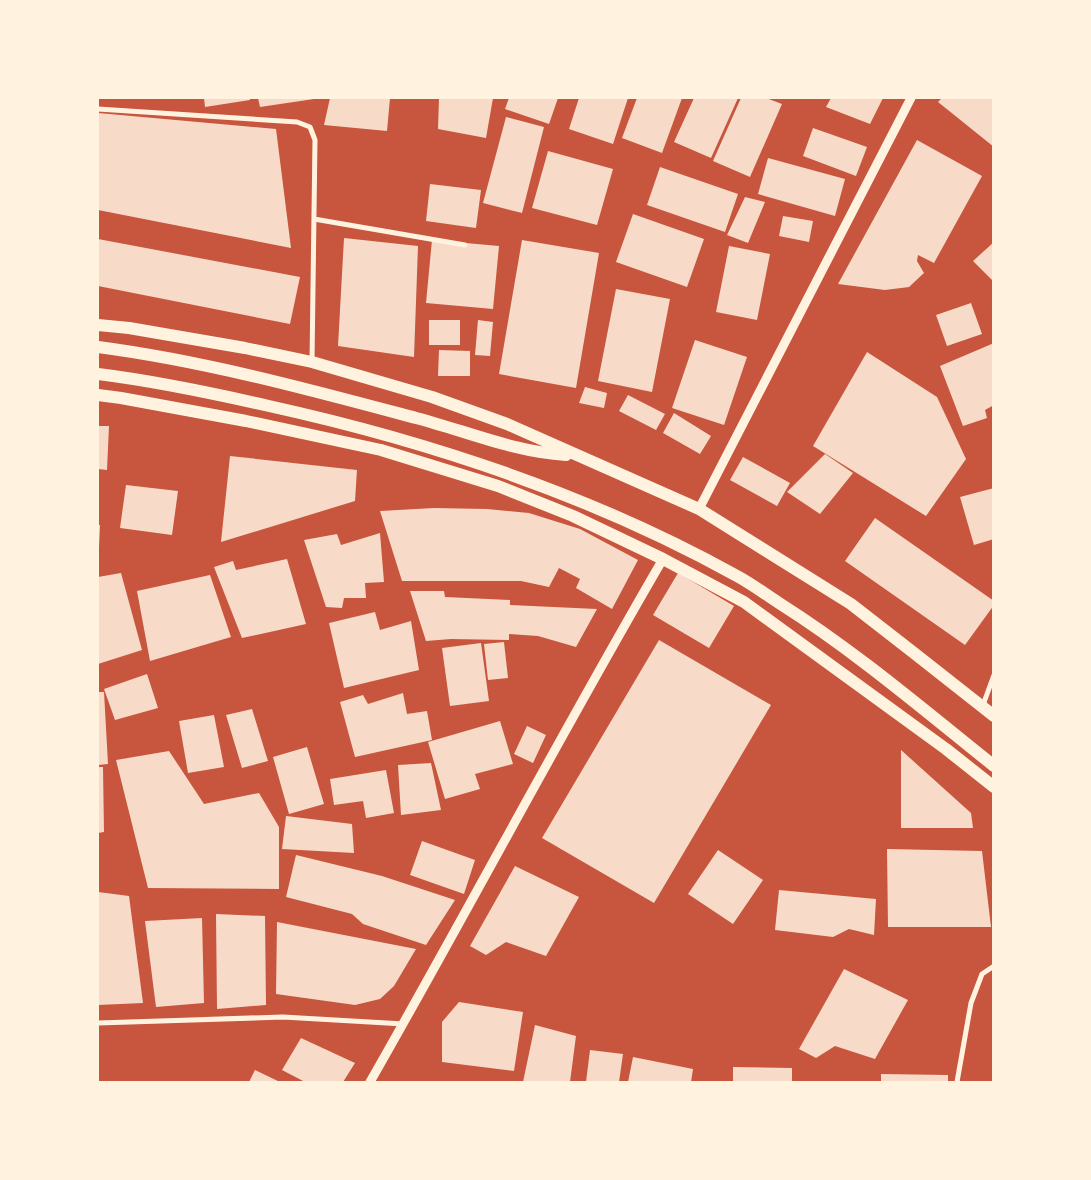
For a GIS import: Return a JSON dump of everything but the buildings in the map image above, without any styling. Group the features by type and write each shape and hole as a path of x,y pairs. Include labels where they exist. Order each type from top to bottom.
{"main road":[{"path":"98,325 130,328 312,362 432,397 507,424 699,509 851,604 994,716"},
{"path":"98,347 171,358 247,375 436,423 514,447 546,454 574,455"},
{"path":"98,374 191,389 347,423 453,455 544,486 587,504 662,538 738,577 790,610 849,650 994,766"},
{"path":"98,395 246,421 381,450 498,486 573,516 663,559 744,602 946,749 994,787"}],"street":[{"path":"699,509 911,98"},
{"path":"98,109 297,122 310,127 314,140 312,362"},
{"path":"314,219 465,245"},
{"path":"370,1082 663,559"},
{"path":"983,707 994,675"},
{"path":"957,1082 971,1003 982,974 994,966"},
{"path":"98,1023 283,1017 404,1024"}]}
